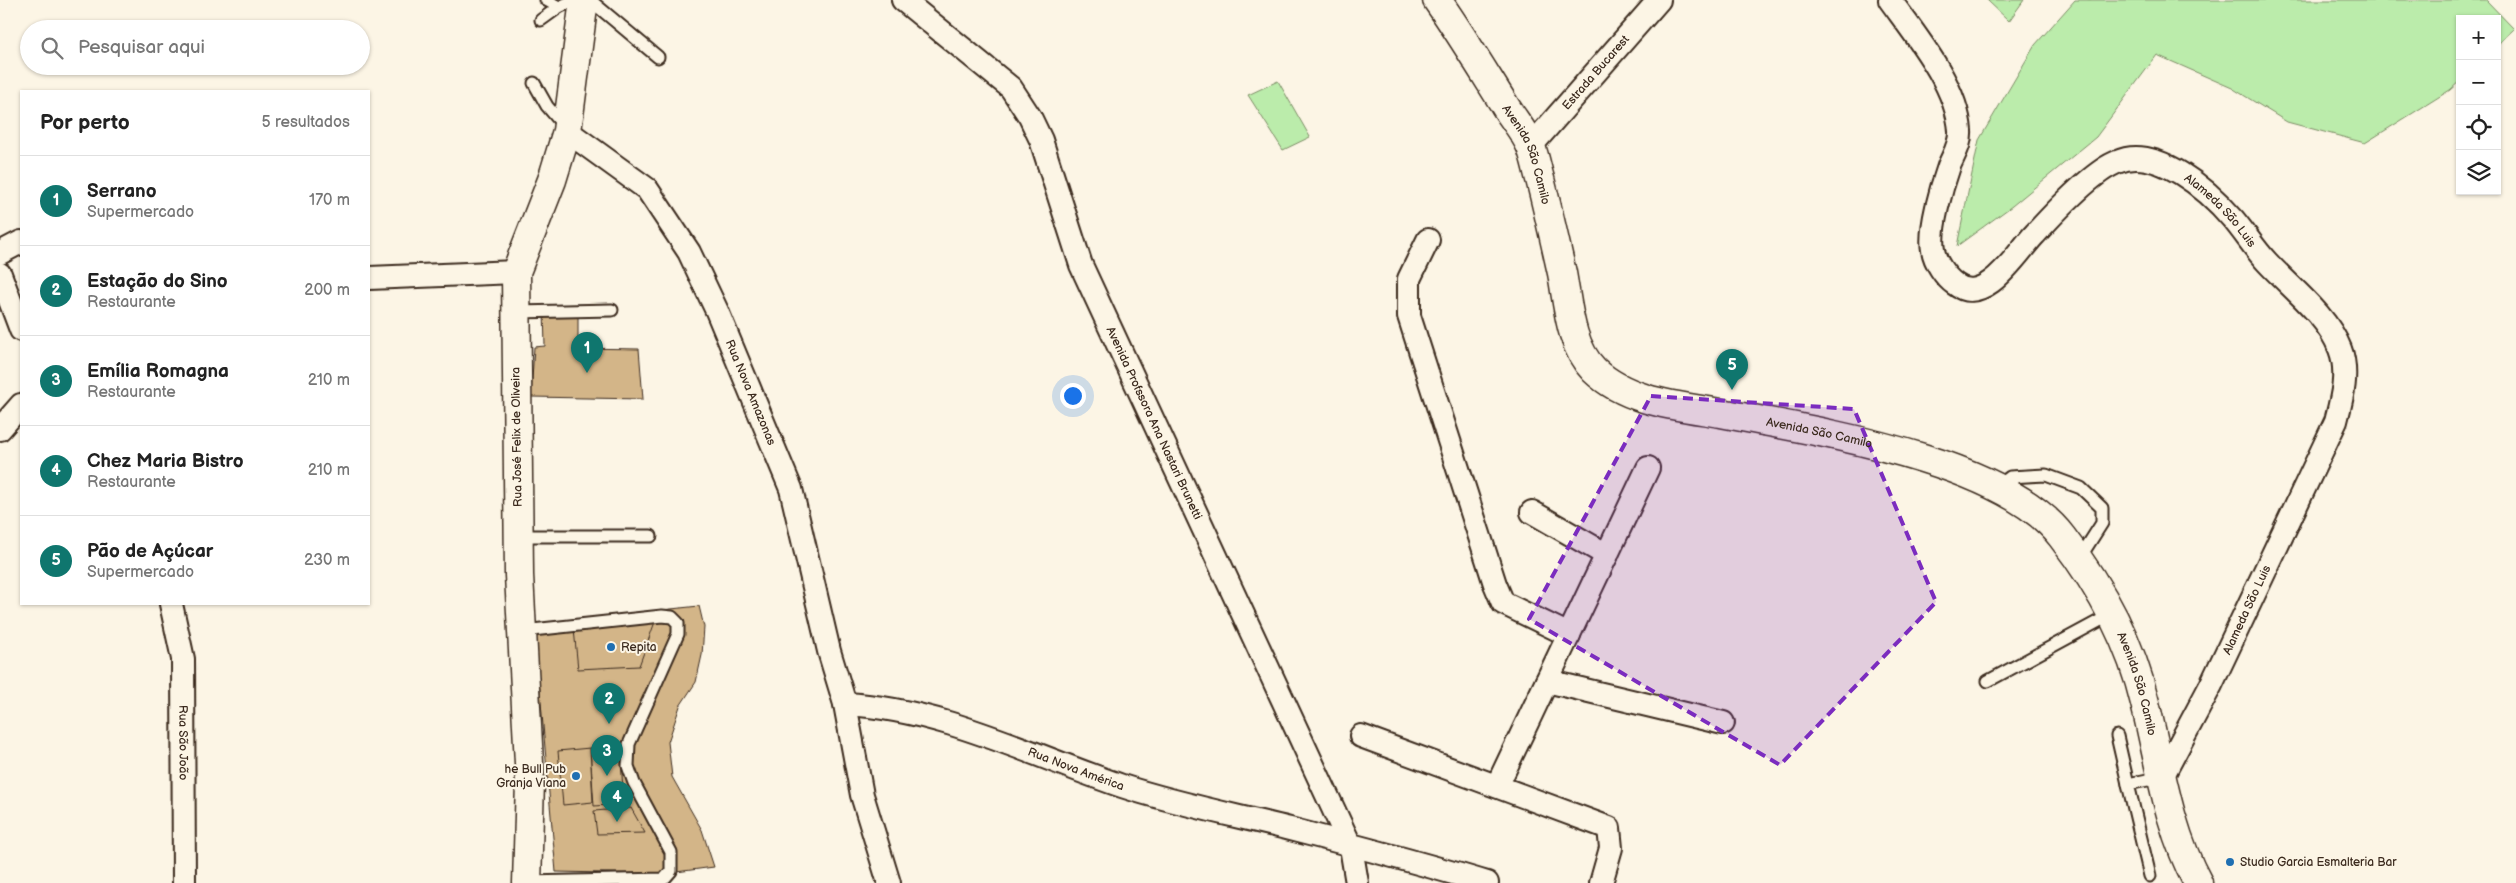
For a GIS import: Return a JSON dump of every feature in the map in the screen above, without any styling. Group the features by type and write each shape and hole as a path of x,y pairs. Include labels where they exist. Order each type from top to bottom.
{"main road":[{"name":"Avenida São Camilo","path":"1437,0 1531,146 1546,204 1572,327 1580,352 1597,373 1626,391 1657,402 1771,423 1885,448 1954,468 2010,493 2038,511 2060,535 2112,614 2134,664 2182,849 2198,883"},
{"name":"Rua José Felix de Oliveira","path":"527,883 530,782 519,536 516,272 552,180 567,131 572,3"}],"street":[{"name":"Avenida Profssora Ana Nastari Brunetti","path":"903,0 1011,88 1030,117 1041,140 1081,265 1351,847 1357,883"},
{"name":"Estrada Bucarest","path":"1531,146 1660,0"},
{"name":"Alameda São Luis","path":"1890,0 1930,55 1953,101 1959,124 1960,142 1950,165 1938,206 1932,248 1936,261 1955,285 1965,290 1973,290 1989,283 2002,274 2034,234 2088,182 2116,162 2137,158 2172,168 2204,190 2232,218 2260,254 2317,315 2340,350 2344,372 2343,395 2336,421 2211,685 2162,777"},
{"name":"Rua Nova Amazonas","path":"567,131 647,189 670,222 697,269 718,312 790,489 829,651 845,704"},
{"path":"1428,240 1408,279 1408,316 1495,584 1503,603 1569,635"},
{"path":"0,253 20,243"},
{"path":"370,278 516,272"},
{"path":"0,274 20,327"},
{"path":"0,429 20,406"},
{"path":"1497,786 1648,468"},
{"path":"1532,512 1607,554"},
{"name":"Rua São João","path":"171,605 183,659 184,883"},
{"path":"1547,681 1723,723"},
{"name":"Rua Nova América","path":"845,704 878,706 952,724 1123,786 1351,847 1412,860 1487,883"},
{"path":"845,704 862,795 889,883"},
{"path":"1361,736 1609,828 1611,848 1601,883"}],"lane":[{"path":"546,0 572,3"},
{"path":"541,20 575,0"},
{"path":"590,0 658,57"},
{"path":"534,83 547,106 567,131"},
{"path":"516,312 612,310"},
{"path":"1997,487 2010,477 2046,475 2081,488 2102,508 2102,523 2078,561"},
{"path":"519,536 651,536"},
{"path":"1988,681 2112,614"},
{"path":"522,631 662,616 672,617 678,623 678,634 629,744 628,766 671,852 671,871 664,878 527,883"},
{"path":"2117,736 2150,876"},
{"path":"2128,784 2162,777"}],"highlighted area":[{"path":"1651,396 1854,409 1936,602 1780,765 1529,619"}],"green space":[{"path":"1987,0 2024,0 2009,21"},
{"path":"2075,0 2486,0 2500,15 2456,15 2456,85 2365,143 2287,122 2232,88 2157,55 2096,137 2012,206 1957,246 1979,140 2035,45"},
{"path":"2501,16 2514,29 2501,41"},
{"path":"1278,81 1310,137 1283,150 1248,95"}],"building":[{"path":"578,310 578,348 639,349 643,399 531,397 534,347 545,346 544,311"},
{"path":"699,606 704,627 702,655 696,682 680,706 668,742 672,777 702,830 714,867 661,874 556,872 535,635 531,624"},
{"name":"Repita","path":"656,619 639,666 578,669 574,629"},
{"path":"620,746 624,804 594,806 590,748"},
{"name":"he Bull Pub Granja Viana","path":"590,748 593,802 563,805 558,751"},
{"path":"631,808 645,833 597,834 594,811"}],"place":[{"name":"Serrano","path":"587,373"},
{"name":"Pão de Açúcar","path":"1732,390"},
{"name":"Repita","path":"611,647"},
{"name":"Estação do Sino","path":"609,724"},
{"name":"he Bull Pub Granja Viana","path":"576,776"},
{"name":"Emília Romagna","path":"607,776"},
{"name":"Chez Maria Bistro","path":"617,822"},
{"name":"Studio Garcia Esmalteria Bar","path":"2230,862"}]}
